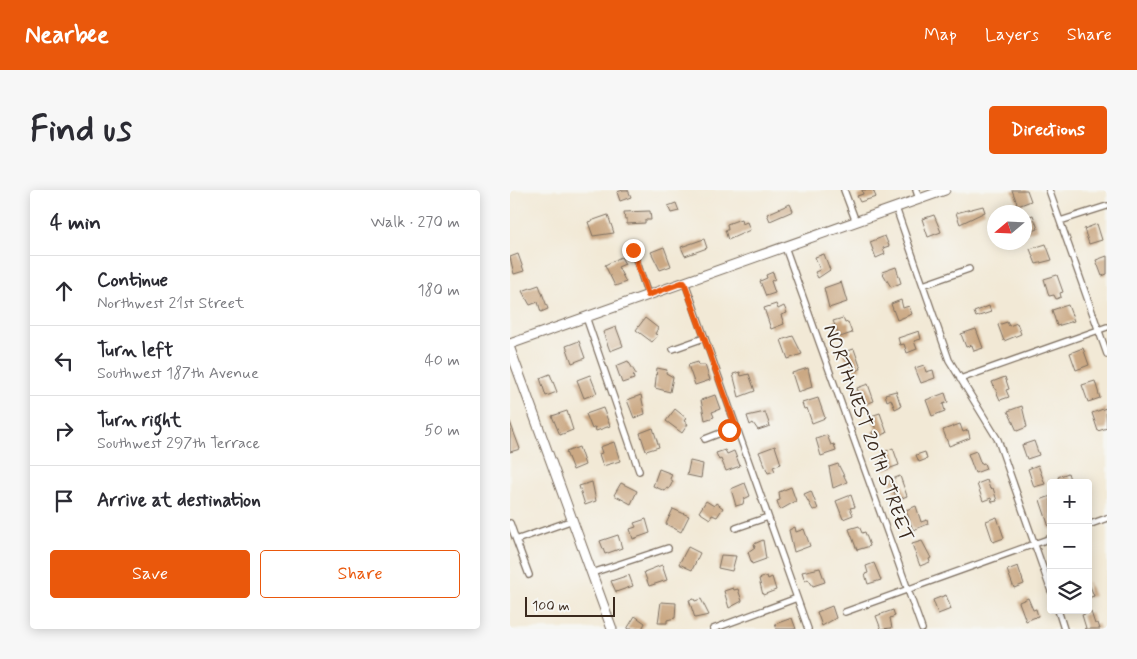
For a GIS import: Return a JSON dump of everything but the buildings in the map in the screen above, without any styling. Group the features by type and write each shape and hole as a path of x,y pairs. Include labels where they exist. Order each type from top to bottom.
{"street":[{"path":"844,190 856,222"},
{"path":"916,190 919,200"},
{"path":"510,344 945,190"},
{"path":"1049,190 1107,354"},
{"path":"1060,221 1107,206"},
{"path":"896,208 949,360 998,440 1047,579"},
{"name":"NORTHWEST 20TH STREET","path":"786,247 922,629"},
{"path":"633,250 648,295"},
{"path":"923,285 969,269"},
{"path":"684,282 808,629"},
{"path":"586,317 639,471"},
{"path":"960,379 1107,327"},
{"path":"673,349 704,338"},
{"path":"510,349 612,629"},
{"path":"705,438 736,427"},
{"path":"736,528 768,517"},
{"path":"1091,524 1107,518"},
{"path":"516,540 573,520"},
{"path":"510,523 528,576"},
{"path":"845,612 1047,539"},
{"path":"592,573 668,548"},
{"path":"713,629 797,598"},
{"path":"1059,614 1064,629"}],"route":[{"path":"633,250 648,295 684,282 736,427 729,430"}]}
